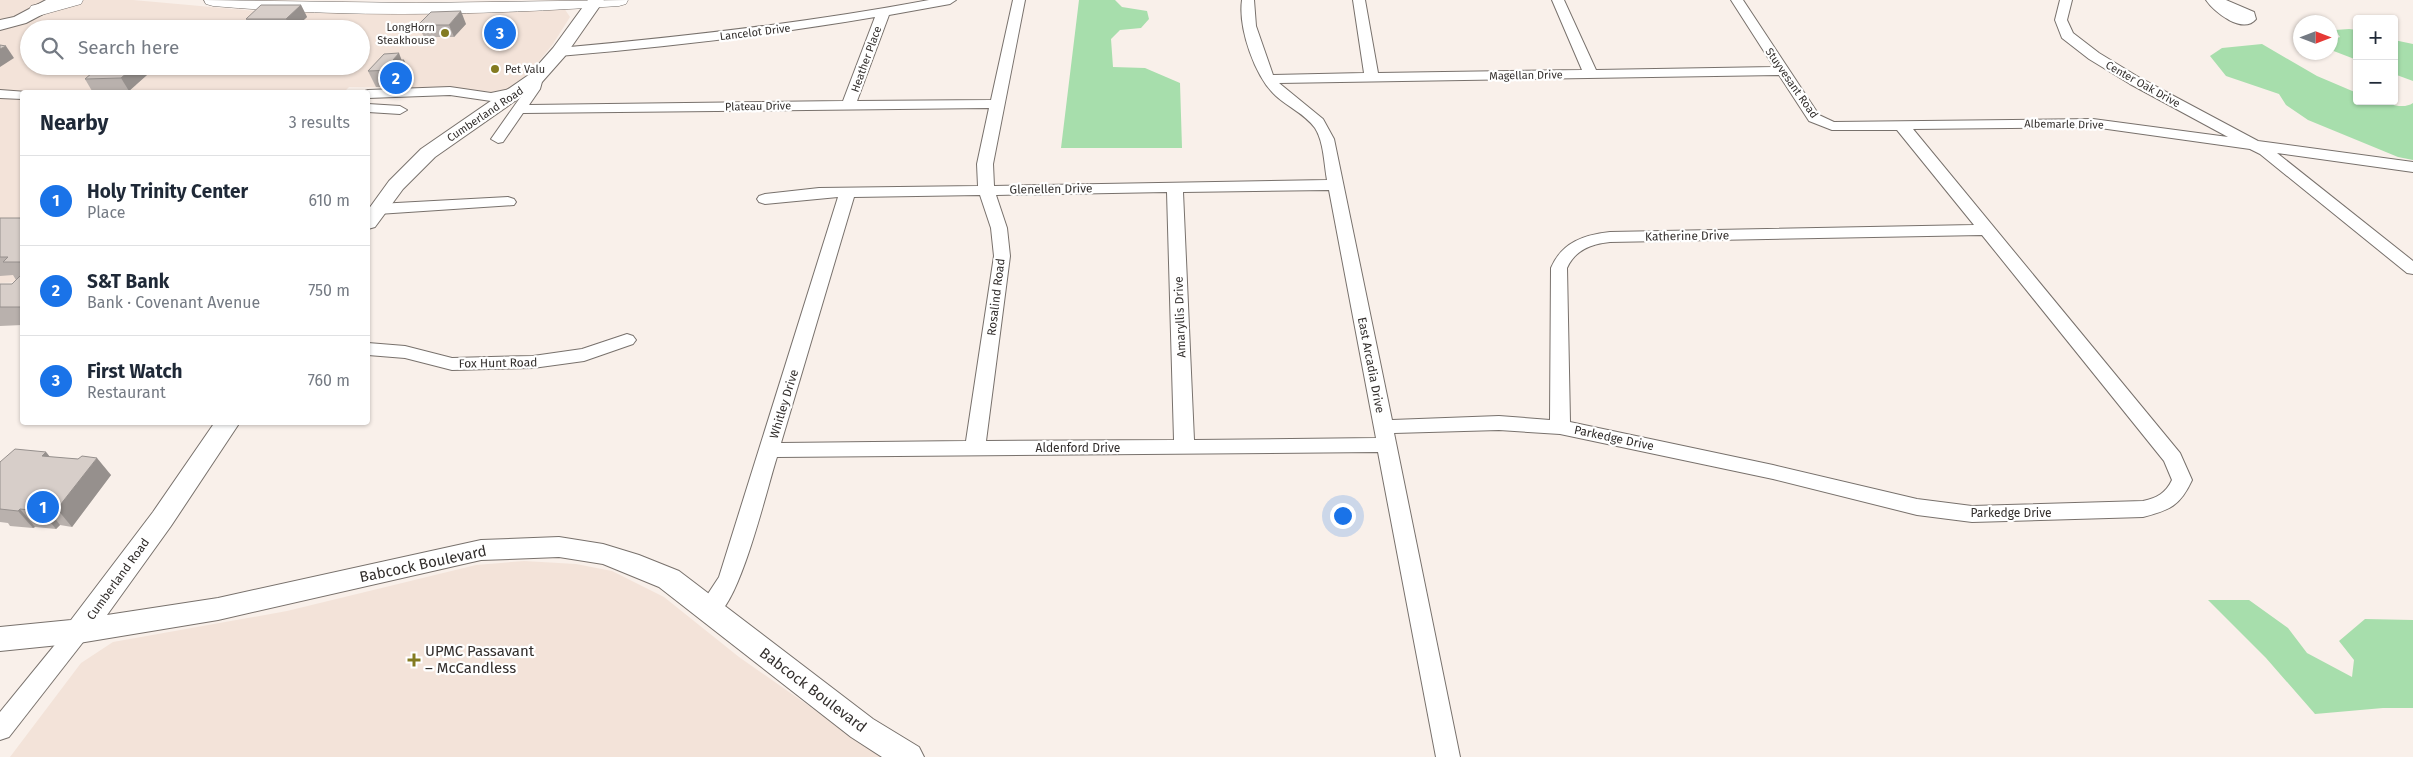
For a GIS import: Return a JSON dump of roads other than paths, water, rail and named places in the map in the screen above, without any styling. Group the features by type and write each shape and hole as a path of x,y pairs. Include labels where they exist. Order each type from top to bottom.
{"highway":[{"path":"38,10 74,0"},
{"path":"213,0 300,6 391,9 487,7 619,0"},
{"path":"394,0 436,0"}],"main road":[{"path":"0,25 20,20 58,0"},
{"name":"Cumberland Road","path":"373,216 420,161 478,118 519,100 559,52 595,1"},
{"path":"0,33 13,27 20,20"},
{"name":"Cumberland Road","path":"79,631 162,519 226,425"},
{"name":"Babcock Boulevard","path":"0,639 79,631 260,600 451,556 504,548 559,547 603,554 629,562 669,579 847,717 908,757"}],"street":[{"name":"Lancelot Drive","path":"559,52 714,37 883,13 950,0"},
{"name":"Rosalind Road","path":"975,449 1002,256 999,228 986,190 986,151 1019,0"},
{"name":"East Arcadia Drive","path":"1248,0 1248,20 1262,66 1269,78 1285,96 1313,117 1325,130 1448,757"},
{"path":"1359,0 1372,77"},
{"path":"1558,0 1591,74"},
{"name":"Stuyvesant Road","path":"1737,0 1811,115 1819,122 1839,127 1902,126"},
{"name":"Center Oak Drive","path":"2066,0 2061,20 2067,35 2094,56 2135,81 2255,144 2273,156 2413,269"},
{"name":"Heather Place","path":"848,106 883,13"},
{"name":"Magellan Drive","path":"1269,78 1783,71"},
{"name":"Plateau Drive","path":"425,94 450,91 519,100 848,106 997,104"},
{"path":"0,94 20,95"},
{"path":"370,94 425,94 462,98 477,103 482,110 478,118"},
{"path":"0,100 20,100"},
{"path":"498,138 519,100"},
{"path":"370,108 400,110"},
{"name":"Albemarle Drive","path":"1902,126 2086,122 2255,144"},
{"name":"Parkedge Drive","path":"1385,436 1499,423 1560,427 1773,472 1917,507 1942,510 2009,514 2129,510 2160,505 2176,494 2180,485 2181,473 2173,458 1902,126"},
{"name":"Center Oak Drive","path":"2255,144 2413,167"},
{"name":"Glenellen Drive","path":"766,199 791,194 1336,185"},
{"name":"Amaryllis Drive","path":"1175,187 1184,447"},
{"name":"Whitley Drive","path":"708,609 729,580 847,193"},
{"path":"373,216 508,202"},
{"name":"Katherine Drive","path":"1560,427 1559,268 1566,255 1579,244 1610,237 1987,230"},
{"name":"Fox Hunt Road","path":"370,349 405,352 452,364 516,363 566,359 604,349 627,340"},
{"name":"Aldenford Drive","path":"770,450 1184,447 1385,436"},
{"name":"Cumberland Road","path":"0,730 79,631"}],"place":[{"name":"LongHorn Steakhouse","path":"445,33"},
{"name":"First Watch","path":"500,33"},
{"name":"Pet Valu","path":"495,69"},
{"name":"S&T Bank","path":"396,78"},
{"name":"Holy Trinity Center","path":"43,507"},
{"name":"UPMC Passavant – McCandless","path":"414,660"}]}
